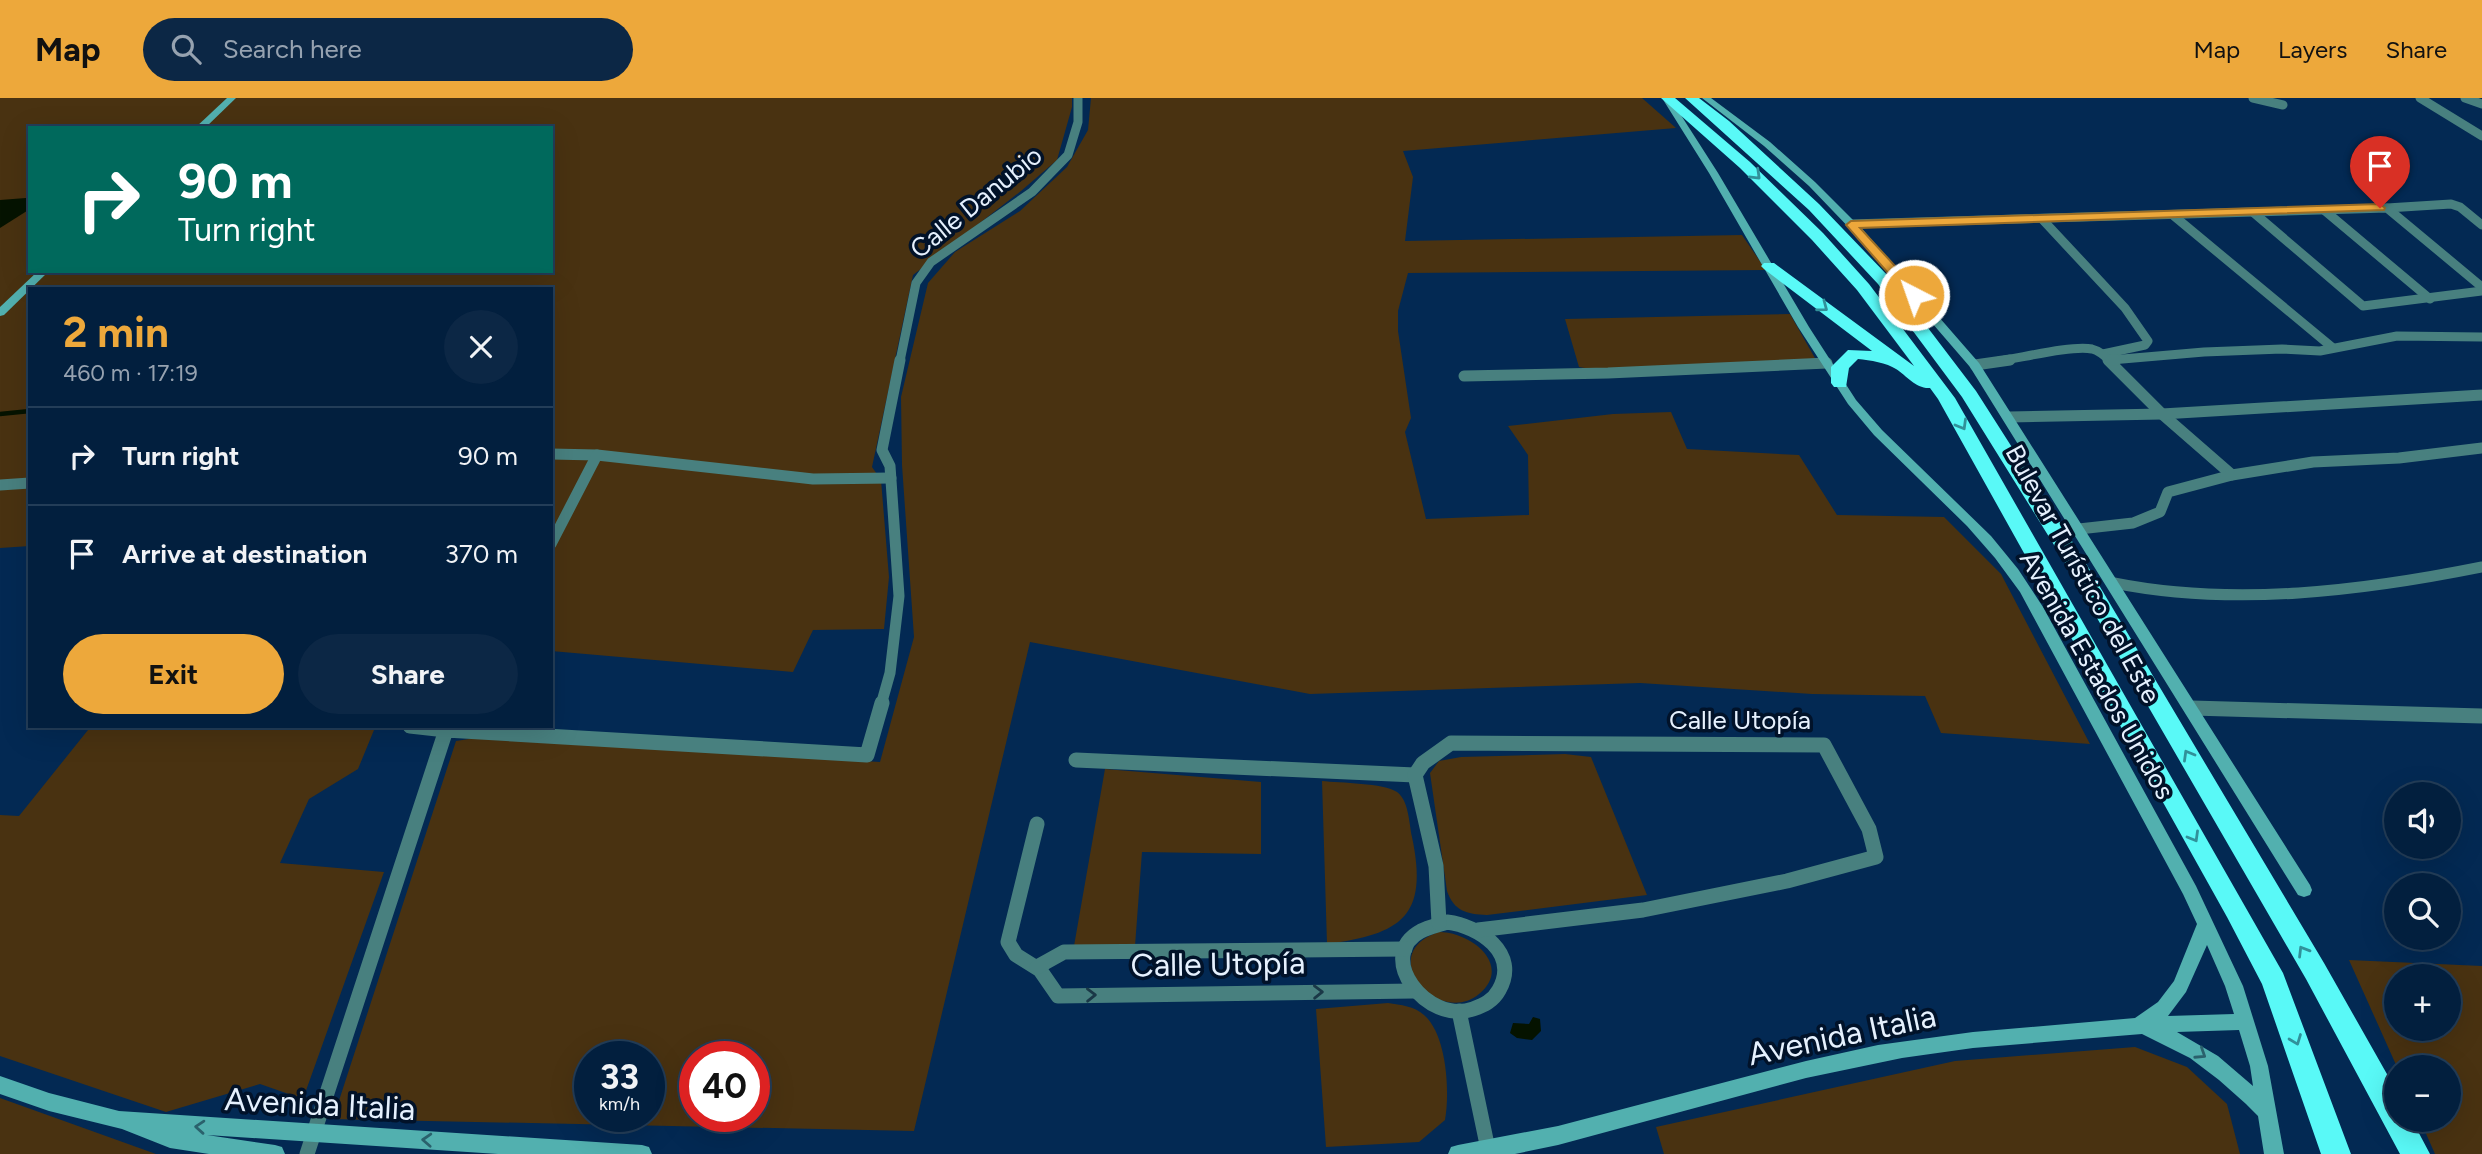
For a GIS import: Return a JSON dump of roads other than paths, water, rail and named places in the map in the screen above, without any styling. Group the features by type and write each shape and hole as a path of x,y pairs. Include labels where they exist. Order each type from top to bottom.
{"highway":[{"name":"Bulevar Turístico del Este","path":"1667,98 1739,158 1845,268 1894,326 1946,398 2236,909 2274,981 2336,1154"},
{"name":"Bulevar Turístico del Este","path":"1691,98 1724,124 1823,216 1884,281 1970,395 2074,560 2315,971 2384,1097"},
{"path":"1769,266 1946,398"},
{"path":"1840,383 1840,367 1854,354 1877,356 1912,373"},
{"name":"Bulevar Turístico del Este","path":"2403,1132 2415,1154"}],"street":[{"path":"201,126 232,98"},
{"name":"Calle Danubio","path":"867,755 890,673 899,596 890,466 882,450 916,283 931,262 1031,192 1068,155 1079,121 1078,98"},
{"name":"Avenida Estados Unidos","path":"1667,98 1700,148 1827,363 1869,424 1995,549 2018,576 2190,891 2234,986 2259,1066 2274,1154"},
{"path":"1706,98 1767,144 1812,184 1975,366 2010,417 2304,890"},
{"path":"2253,98 2283,105"},
{"path":"2420,98 2482,136"},
{"path":"2465,98 2482,104"},
{"path":"1851,225 2174,216 2451,204 2460,207 2482,225"},
{"path":"2387,208 2482,289"},
{"path":"2323,210 2430,299"},
{"path":"2254,213 2363,306 2430,299 2482,289"},
{"path":"2174,216 2333,348"},
{"path":"2042,219 2124,308 2148,341 2145,345 2107,357"},
{"path":"0,313 42,273"},
{"path":"2107,357 2282,349 2320,351 2397,336 2482,337"},
{"path":"1975,366 2091,349 2107,357 2162,414 2232,475"},
{"path":"1464,376 1608,373 1827,363"},
{"path":"2010,417 2162,414 2482,395"},
{"path":"2079,529 2125,524 2154,516 2162,510 2168,492 2232,475 2313,462 2399,458 2482,448"},
{"path":"553,454 597,455 813,479 891,478"},
{"path":"553,540 597,455"},
{"path":"0,485 28,483"},
{"path":"2114,583 2190,595 2333,592 2482,567"},
{"path":"2192,708 2482,716"},
{"path":"307,1154 447,728 867,755"},
{"name":"Calle Utopía","path":"1415,775 1423,763 1451,743 1824,745 1869,829 1876,857 1787,881 1654,907 1478,930"},
{"path":"1076,760 1415,775 1436,866 1439,923"},
{"name":"Calle Utopía","path":"1037,824 1008,942 1010,952 1037,967 1058,996 1414,991"},
{"path":"1439,923 1462,924 1478,930 1491,940 1500,953 1504,968 1503,983 1496,996 1484,1006 1459,1011 1433,1006 1414,991 1403,969 1405,949 1418,931 1439,923"},
{"path":"2139,1026 2167,1006 2177,991 2190,967 2205,924"},
{"name":"Calle Utopía","path":"1037,967 1063,952 1405,949"},
{"path":"1459,1011 1490,1152"},
{"name":"Avenida Italia","path":"1458,1154 1490,1152 1578,1131 1855,1058 1955,1042 2192,1022 2246,1022"},
{"path":"2139,1026 2175,1038 2202,1054 2229,1073 2266,1111"},
{"name":"Avenida Italia","path":"0,1085 49,1102 119,1120 642,1154"},
{"path":"119,1120 170,1139 275,1154"}],"waterway":[{"path":"0,414 28,411"}]}
